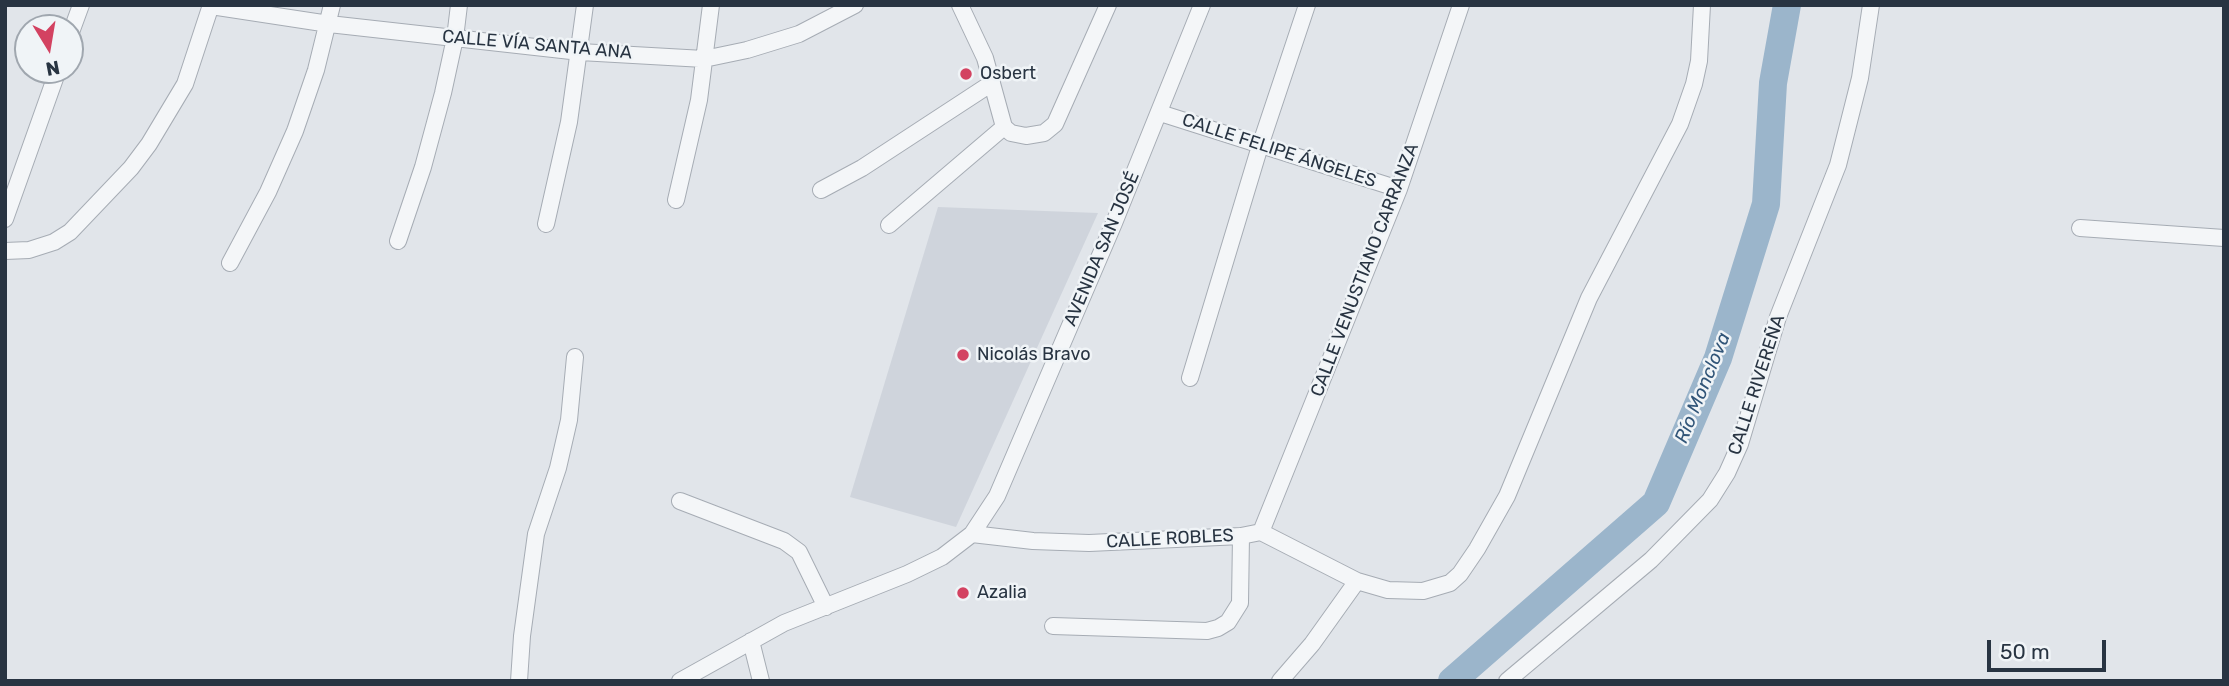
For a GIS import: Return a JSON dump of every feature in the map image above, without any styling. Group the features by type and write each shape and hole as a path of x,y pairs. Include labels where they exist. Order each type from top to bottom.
{"street":[{"path":"230,263 268,192 295,131 329,24 332,5"},
{"path":"398,242 424,167 455,38 459,5"},
{"path":"546,224 569,122 585,5"},
{"path":"676,200 699,100 711,5"},
{"name":"CALLE VÍA SANTA ANA","path":"211,6 329,24 580,52 704,59 747,50 799,34 855,5"},
{"path":"960,5 985,58 1004,127 1016,135 1036,136 1044,134 1055,124 1108,5"},
{"name":"AVENIDA SAN JOSÉ","path":"680,681 784,623 907,574 942,557 972,534 997,496 1160,113 1202,5"},
{"path":"1190,378 1260,146 1307,5"},
{"name":"CALLE VENUSTIANO CARRANZA","path":"1261,532 1399,189 1461,5"},
{"path":"1261,532 1357,581 1388,590 1405,592 1437,589 1460,574 1507,496 1589,298 1680,124 1699,61 1702,5"},
{"name":"CALLE RIVEREÑA","path":"1507,681 1651,560 1710,500 1727,473 1740,444 1786,293 1838,165 1860,78 1871,5"},
{"path":"5,251 29,250 54,242 70,232 131,168 149,144 185,83 211,6"},
{"path":"821,190 862,168 992,83"},
{"path":"5,219 53,84"},
{"name":"CALLE FELIPE ÁNGELES","path":"1160,113 1399,189"},
{"path":"889,225 1004,127"},
{"path":"2080,228 2224,238"},
{"path":"519,681 522,636 536,534 558,468 569,420 575,357"},
{"path":"680,501 785,541 799,552 826,607"},
{"name":"CALLE ROBLES","path":"972,534 1033,541 1089,543 1241,536 1261,532"},
{"path":"1053,626 1208,631 1218,628 1228,622 1240,603 1241,536"},
{"path":"1279,681 1312,644 1357,581"},
{"path":"751,640 761,681"}],"shaded area":[{"name":"Nicolás Bravo","path":"938,207 1098,213 956,527 850,497"}],"waterway":[{"name":"Río Monclova","path":"1452,681 1656,503 1718,358 1766,204 1773,83 1787,5"}],"place":[{"name":"Osbert","path":"966,74"},
{"name":"Nicolás Bravo","path":"963,355"},
{"name":"Azalia","path":"963,593"}]}
